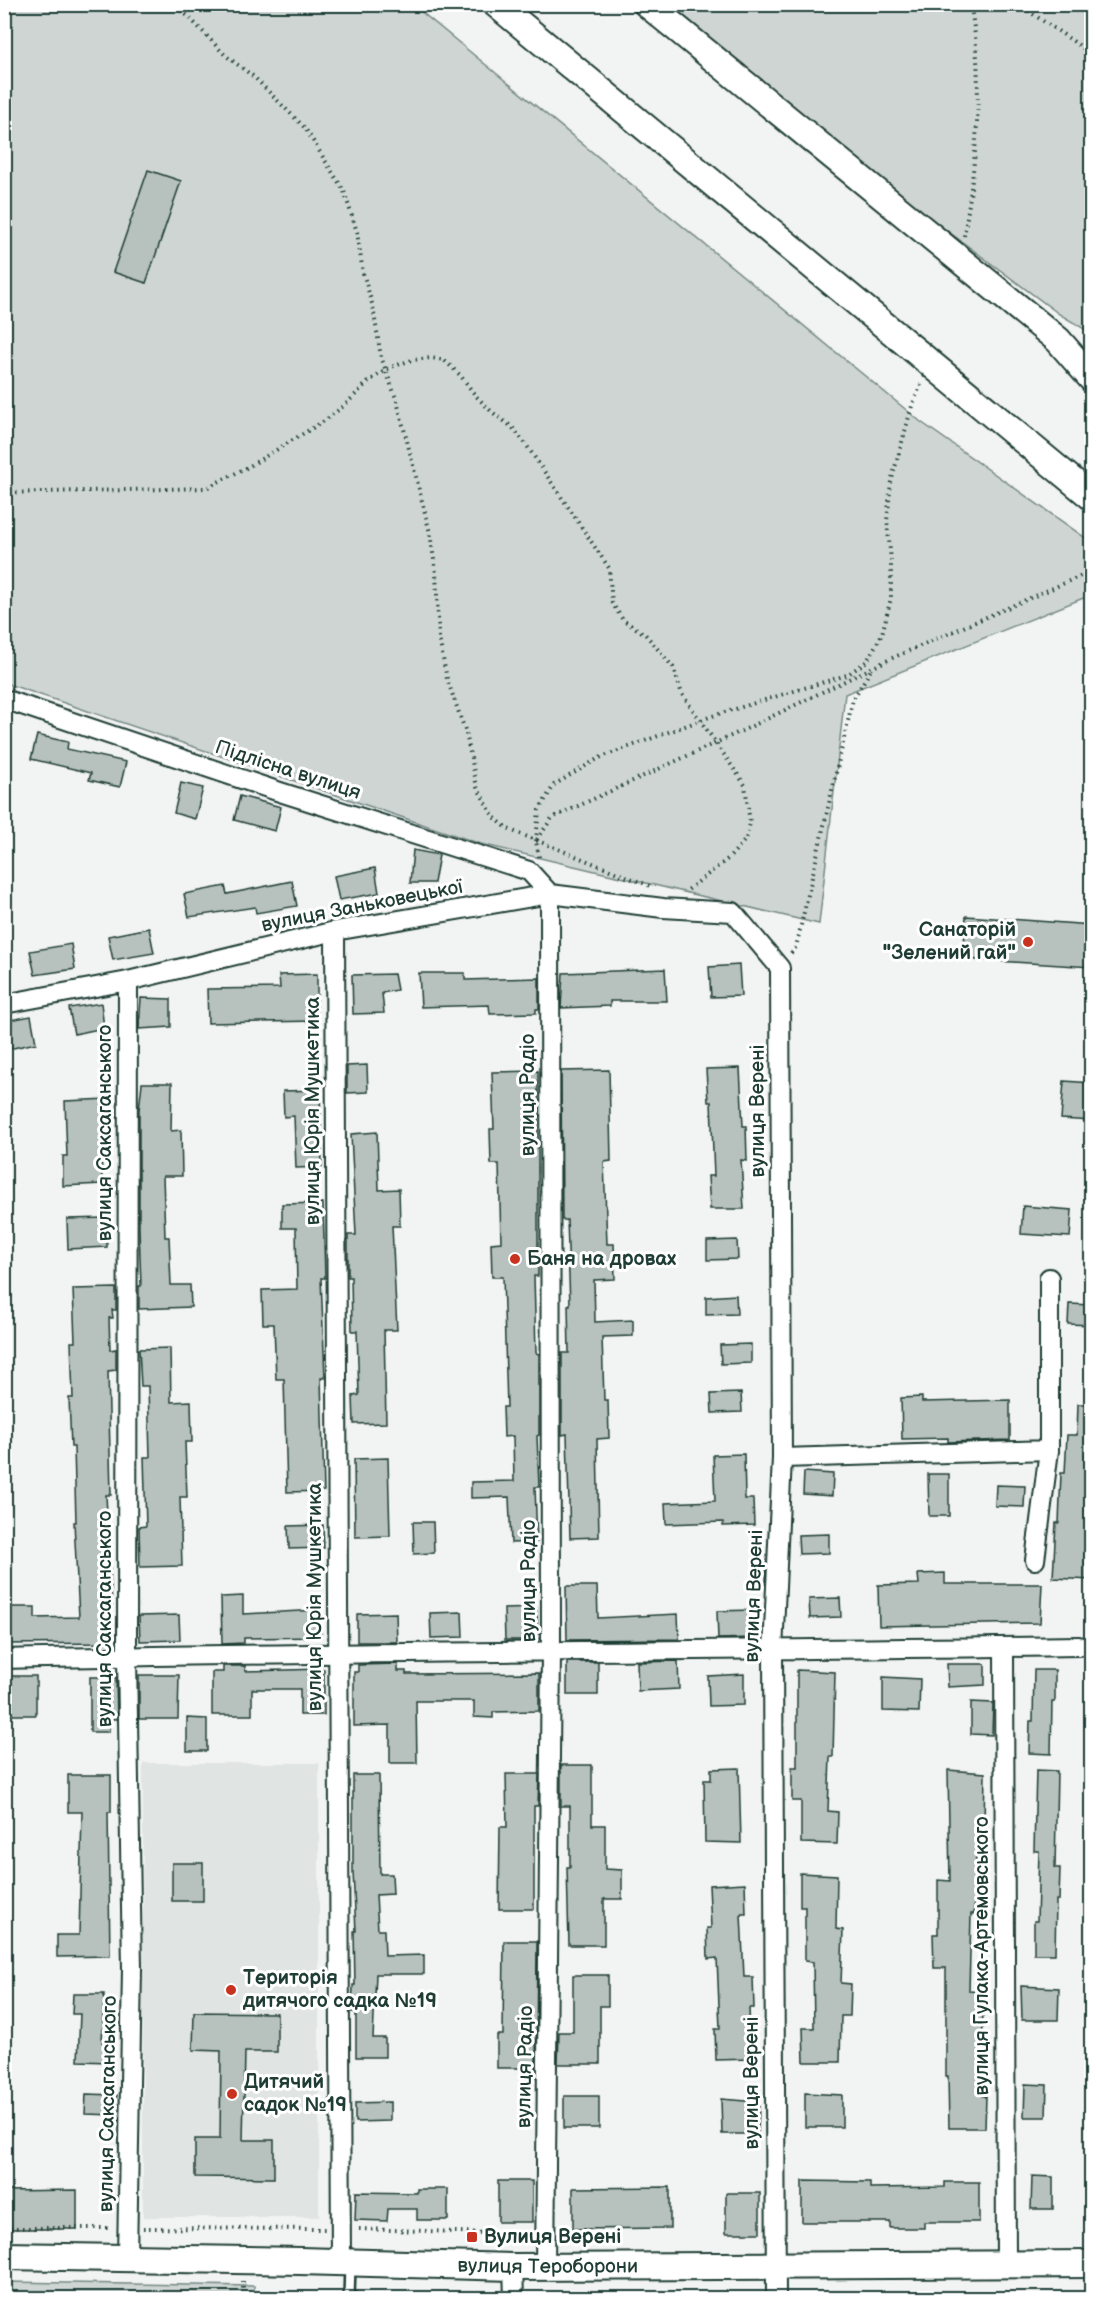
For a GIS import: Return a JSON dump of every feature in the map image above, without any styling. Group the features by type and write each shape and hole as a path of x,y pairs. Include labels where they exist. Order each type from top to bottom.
{"main road":[{"path":"496,4 1092,497"},
{"path":"647,4 1058,340 1092,380"},
{"name":"вулиця Тероборони","path":"4,2256 545,2268 1092,2264"}],"street":[{"name":"Підлісна вулиця","path":"4,699 280,792 528,871 550,894"},
{"name":"вулиця Заньковецької","path":"4,1004 128,981 335,931 550,894 663,908 733,912 780,968"},
{"name":"вулиця Радіо","path":"545,2268 551,1652 550,894"},
{"name":"вулиця Юрія Мушкетика","path":"335,931 337,1652 346,2262"},
{"name":"вулиця Верені","path":"776,2298 773,1651 782,1458 780,968"},
{"name":"вулиця Саксаганського","path":"128,981 127,1656 132,1969 128,2257"},
{"path":"1035,1560 1049,1450 1049,1278"},
{"path":"782,1458 1049,1450"},
{"name":"вулиця Гулака-Артемовського","path":"1004,1647 1006,2264"},
{"path":"4,1659 337,1652 773,1651 1079,1647"},
{"path":"513,2267 514,2298"}],"lane":[{"path":"346,2262 349,2298"}],"path":[{"path":"171,4 188,16 225,55 254,77 305,128 344,191 357,232 363,273 386,370 397,402 430,533 436,573 439,638 447,679 466,733 477,788 493,816 508,829 658,889"},
{"path":"960,261 976,155 976,30 970,4"},
{"path":"1018,4 1092,54"},
{"path":"4,493 206,488 248,467 324,421 345,405 369,381 386,370 412,360 431,358 444,360 460,375 476,396 512,427 525,443 609,568 612,603 623,620 645,634 664,654 673,667 682,694 745,785 750,823 746,839 729,858 663,908"},
{"path":"540,862 536,841 539,810 554,785 599,758 700,721 847,675 867,662 882,634 891,598 891,560 887,521 891,482 912,406 930,364"},
{"path":"536,841 552,818 715,744 872,668 1092,571"},
{"path":"780,968 796,947 853,699 872,668"},
{"path":"678,891 694,884"},
{"path":"243,2274 243,2298"}],"shaded area":[{"path":"5,5 413,5 921,422 1091,542 1091,595 845,694 819,924 481,844 5,683"},
{"path":"664,5 1091,5 1091,333 1059,314 789,113"},
{"name":"Територія дитячого садка №19","path":"143,1763 319,1763 319,2217 143,2217"},
{"path":"5,2282 254,2286 254,2298 5,2298"}],"building":[{"path":"148,170 181,181 146,283 113,272"},
{"path":"37,735 68,742 67,749 126,762 120,787 89,780 91,773 31,759"},
{"path":"181,783 203,788 195,819 174,813"},
{"path":"240,796 281,807 275,831 234,820"},
{"path":"413,850 439,855 434,883 410,883"},
{"path":"375,868 379,893 339,900 334,876"},
{"path":"292,881 297,906 256,913 255,907 189,917 184,894 225,886 227,894"},
{"name":"Санаторій \"Зелений гай\"","path":"966,916 1092,925 1092,967 963,959"},
{"path":"149,928 154,953 113,960 108,936"},
{"path":"71,944 75,969 35,975 30,951"},
{"path":"739,965 741,996 711,997 709,967"},
{"path":"665,969 667,1001 610,1001 610,1006 561,1008 563,973"},
{"path":"419,973 465,973 465,980 539,978 539,1009 536,1009 536,1013 490,1014 489,1005 421,1007"},
{"path":"317,974 317,1021 208,1023 207,989 280,988 279,975"},
{"path":"394,974 397,990 382,993 384,1013 353,1014 352,975"},
{"path":"141,998 171,999 171,1027 139,1029"},
{"path":"101,1003 104,1028 74,1034 69,1008"},
{"path":"31,1016 36,1043 4,1050 4,1021"},
{"path":"367,1065 368,1092 347,1093 347,1066"},
{"path":"740,1068 747,1161 741,1160 744,1209 710,1209 708,1176 714,1176 711,1102 708,1102 706,1069"},
{"path":"609,1070 611,1161 604,1162 607,1244 614,1244 615,1279 594,1280 595,1322 633,1320 633,1336 602,1337 604,1400 608,1400 609,1438 597,1439 599,1537 570,1538 567,1434 562,1435 562,1353 569,1353 568,1305 570,1305 567,1220 562,1220 561,1071"},
{"path":"538,1071 538,1276 534,1276 536,1353 539,1354 539,1435 537,1436 539,1487 535,1487 537,1542 511,1543 509,1497 471,1498 471,1482 514,1481 513,1436 504,1437 503,1407 507,1407 503,1277 492,1277 491,1243 501,1242 499,1164 491,1164 490,1129 494,1129 492,1072"},
{"path":"1064,1081 1092,1083 1092,1121 1061,1119"},
{"path":"142,1083 172,1083 171,1131 181,1130 182,1176 163,1176 165,1237 169,1237 171,1285 190,1285 191,1307 139,1309 139,1286 141,1286 139,1110"},
{"path":"320,1090 322,1167 296,1168 294,1116 284,1117 283,1091"},
{"path":"108,1099 109,1133 101,1133 102,1184 63,1186 63,1156 67,1156 65,1101"},
{"path":"377,1132 379,1190 399,1189 400,1226 392,1226 397,1330 384,1330 386,1423 354,1424 353,1396 359,1395 357,1331 352,1331 351,1277 348,1277 348,1235 356,1235 351,1134"},
{"path":"323,1203 325,1278 321,1278 325,1378 321,1378 324,1491 287,1492 284,1379 276,1379 274,1324 263,1324 262,1290 297,1289 296,1228 282,1228 282,1204"},
{"path":"1023,1206 1072,1210 1070,1237 1021,1234"},
{"path":"106,1218 107,1247 68,1249 67,1219"},
{"path":"737,1240 738,1259 707,1260 707,1241"},
{"path":"116,1288 116,1310 112,1310 113,1318 109,1318 110,1350 116,1349 116,1370 108,1371 111,1495 106,1495 112,1606 107,1606 108,1643 4,1644 4,1607 35,1607 35,1618 79,1617 74,1522 76,1522 74,1447 71,1447 69,1398 73,1398 71,1342 75,1342 73,1289"},
{"path":"736,1295 737,1314 706,1315 706,1297"},
{"path":"1069,1304 1092,1305 1092,1325 1068,1324"},
{"path":"751,1344 751,1363 721,1364 720,1345"},
{"path":"170,1348 171,1402 191,1401 192,1442 185,1442 187,1497 180,1497 182,1566 140,1567 139,1527 146,1526 144,1457 150,1457 148,1386 141,1386 139,1349"},
{"path":"741,1393 742,1412 712,1413 711,1394"},
{"path":"922,1397 922,1402 1010,1400 1010,1440 948,1442 948,1438 902,1439 901,1398"},
{"path":"1078,1404 1092,1404 1092,1580 1053,1578 1056,1523 1059,1523 1061,1473 1065,1473 1067,1435 1077,1435"},
{"path":"744,1454 745,1499 753,1499 754,1525 723,1526 723,1522 666,1524 665,1503 715,1501 713,1455"},
{"path":"388,1458 390,1536 355,1537 354,1459"},
{"path":"804,1472 833,1474 832,1496 803,1494"},
{"path":"928,1474 949,1474 949,1516 929,1516"},
{"path":"996,1485 1025,1486 1024,1507 995,1506"},
{"path":"413,1522 433,1522 434,1553 414,1554"},
{"path":"323,1525 324,1548 289,1549 288,1526"},
{"path":"829,1534 829,1553 799,1554 798,1535"},
{"path":"945,1573 945,1584 1042,1584 1040,1623 879,1626 878,1585 919,1584 918,1574"},
{"path":"566,1586 597,1586 598,1618 678,1614 679,1639 567,1640"},
{"path":"243,1596 243,1614 320,1610 321,1637 244,1638 244,1643 222,1644 221,1597"},
{"path":"840,1598 841,1617 810,1618 809,1599"},
{"path":"537,1608 538,1640 505,1640 504,1609"},
{"path":"752,1610 753,1638 718,1639 717,1611"},
{"path":"462,1612 463,1637 431,1638 430,1613"},
{"path":"396,1613 397,1642 357,1642 357,1614"},
{"path":"179,1615 180,1640 140,1641 139,1616"},
{"path":"678,1661 679,1689 638,1691 637,1662"},
{"path":"567,1662 598,1662 598,1695 567,1695"},
{"path":"398,1664 398,1671 406,1671 406,1674 539,1673 539,1711 493,1712 493,1718 474,1717 474,1701 416,1701 417,1763 390,1763 390,1725 354,1726 354,1672 358,1672 358,1665"},
{"path":"947,1664 985,1664 985,1685 948,1687"},
{"path":"223,1666 245,1666 245,1671 324,1669 324,1715 300,1715 300,1689 252,1689 252,1715 212,1715 212,1672 223,1672"},
{"path":"797,1670 835,1672 833,1757 830,1757 828,1811 838,1812 837,1844 801,1843 801,1801 792,1801 792,1767 797,1767"},
{"path":"1034,1670 1055,1670 1051,1754 1029,1753 1030,1721 1033,1721"},
{"path":"744,1674 744,1705 709,1706 708,1676"},
{"path":"139,1675 179,1675 178,1719 139,1719"},
{"path":"4,1676 36,1676 36,1715 4,1715"},
{"path":"90,1677 116,1677 117,1719 109,1719 109,1732 90,1732"},
{"path":"883,1677 920,1679 919,1712 883,1711"},
{"path":"971,1702 993,1703 992,1735 971,1734"},
{"path":"187,1718 207,1719 207,1751 187,1751"},
{"path":"561,1765 592,1765 592,1825 605,1825 605,1869 622,1870 622,1899 604,1899 604,1945 569,1945 567,1867 570,1867 570,1806 561,1806"},
{"path":"739,1768 741,1843 705,1842 704,1780 711,1780 711,1769"},
{"path":"948,1770 985,1773 986,1855 976,1855 974,1914 971,1914 969,1991 983,1992 982,2096 986,2096 985,2128 949,2128 948,2076 946,2076 946,1968 934,1968 933,1934 938,1934 938,1880 950,1881"},
{"path":"1036,1770 1057,1771 1055,1868 1060,1868 1059,1900 1056,1900 1055,1954 1034,1954 1039,1851 1034,1851"},
{"path":"506,1774 539,1774 538,1806 534,1806 534,1909 499,1909 500,1827 507,1827"},
{"path":"68,1775 111,1775 111,1812 108,1812 110,1956 57,1957 57,1935 79,1935 82,1812 68,1812"},
{"path":"353,1775 379,1775 380,1874 392,1874 393,1894 376,1895 378,1930 384,1930 385,1956 424,1955 424,1974 376,1974 373,2038 385,2038 385,2057 356,2057 356,2012 352,2012 353,1985 355,1985 354,1931 356,1931 353,1872"},
{"path":"172,1863 203,1863 203,1901 172,1901"},
{"path":"800,1873 837,1875 836,1929 843,1930 841,1983 851,1984 850,2016 841,2016 840,2062 804,2062 803,2028 814,2028 813,1962 805,1961 805,1907 800,1907"},
{"path":"745,1883 746,1914 741,1914 744,1977 753,1977 754,2008 749,2008 751,2059 716,2060 715,2029 720,2029 717,1958 708,1959 707,1928 711,1928 709,1885"},
{"path":"504,1941 537,1941 536,2068 497,2068 497,2035 503,2035"},
{"path":"573,1975 608,1975 608,2006 600,2006 600,2064 558,2064 559,2032 573,2032"},
{"path":"1021,1986 1059,1988 1058,2020 1022,2020"},
{"path":"73,1994 104,1994 102,2042 110,2042 109,2062 78,2061 80,2014 72,2014"},
{"name":"Дитячий садок №19","path":"194,2012 277,2013 277,2052 245,2052 243,2140 274,2140 274,2178 195,2177 195,2139 220,2139 221,2051 193,2050"},
{"path":"1025,2084 1047,2085 1046,2117 1024,2117"},
{"path":"805,2093 842,2095 842,2127 805,2127"},
{"path":"86,2094 117,2095 116,2115 85,2114"},
{"path":"564,2096 599,2096 599,2128 564,2128"},
{"path":"721,2099 759,2102 758,2134 722,2134"},
{"path":"390,2102 390,2121 355,2122 355,2103"},
{"path":"1032,2176 1053,2177 1053,2209 1031,2209"},
{"path":"498,2181 532,2181 532,2222 498,2222"},
{"path":"802,2181 870,2182 870,2188 945,2187 945,2182 979,2182 979,2222 924,2222 924,2228 890,2228 890,2222 802,2222"},
{"path":"670,2187 670,2228 573,2229 573,2188"},
{"path":"417,2189 448,2189 448,2220 417,2220 417,2209 388,2209 387,2221 355,2220 356,2192 417,2193"},
{"path":"77,2190 77,2229 4,2229 4,2191"},
{"path":"726,2193 760,2193 760,2233 726,2233"}],"place":[{"name":"Санаторій \"Зелений гай\"","path":"1028,942"},
{"name":"Баня на дровах","path":"515,1259"},
{"name":"Територія дитячого садка №19","path":"231,1990"},
{"name":"Дитячий садок №19","path":"232,2094"},
{"name":"Вулиця Верені","path":"472,2237"}]}
